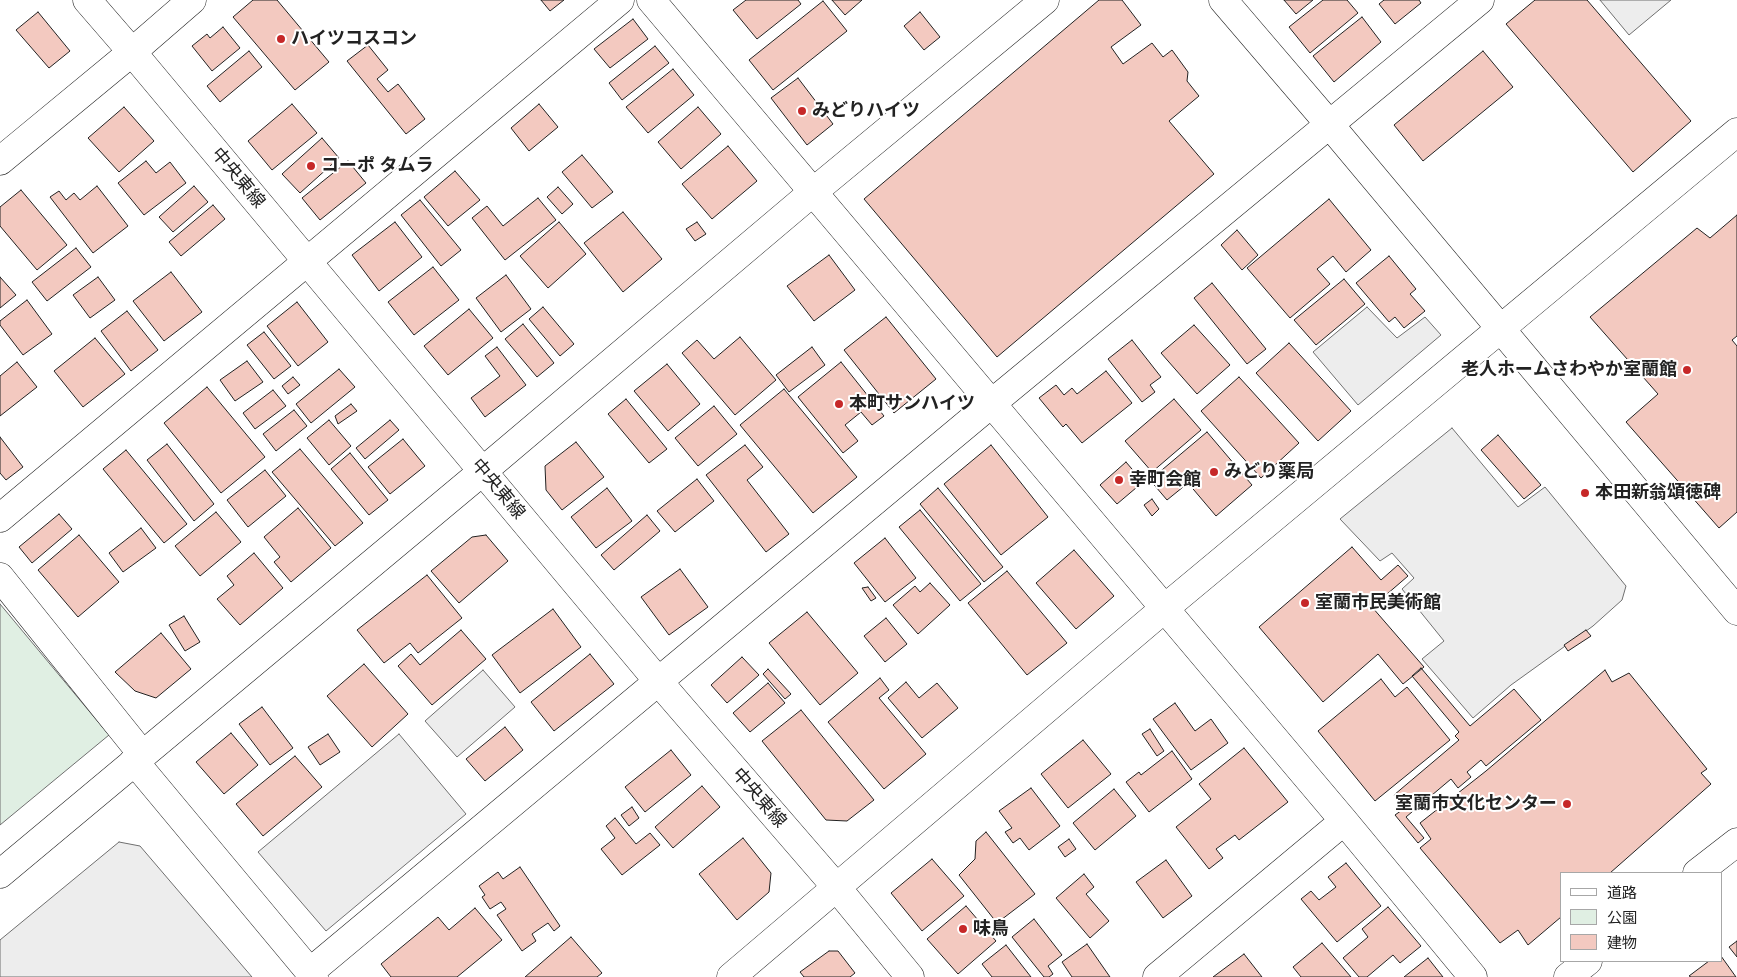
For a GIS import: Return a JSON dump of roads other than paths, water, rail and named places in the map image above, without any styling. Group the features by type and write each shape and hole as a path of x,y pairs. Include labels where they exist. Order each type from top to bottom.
{"street":[{"name":"中央東線","path":"87,0 658,681 837,888 910,977"},
{"path":"0,161 192,0"},
{"path":"0,518 620,0"},
{"path":"651,0 1165,608 1473,977"},
{"path":"0,874 482,472 813,192 1045,0"},
{"path":"1223,0 1737,611"},
{"path":"0,578 138,758 312,974 658,681 1480,0"},
{"path":"731,977 1165,608 1737,132"},
{"path":"1157,977 1344,821"},
{"path":"1699,872 1737,842"},
{"path":"1568,977 1587,962"}],"place":[{"name":"ハイツコスコン","path":"281,39"},
{"name":"みどりハイツ","path":"802,111"},
{"name":"コーポ タムラ","path":"311,166"},
{"name":"老人ホームさわやか室蘭館","path":"1687,370"},
{"name":"本町サンハイツ","path":"839,404"},
{"name":"みどり薬局","path":"1214,472"},
{"name":"幸町会館","path":"1119,480"},
{"name":"本田新翁頌徳碑","path":"1585,493"},
{"name":"室蘭市民美術館","path":"1305,603"},
{"name":"室蘭市文化センター","path":"1567,804"},
{"name":"味鳥","path":"963,929"}]}
